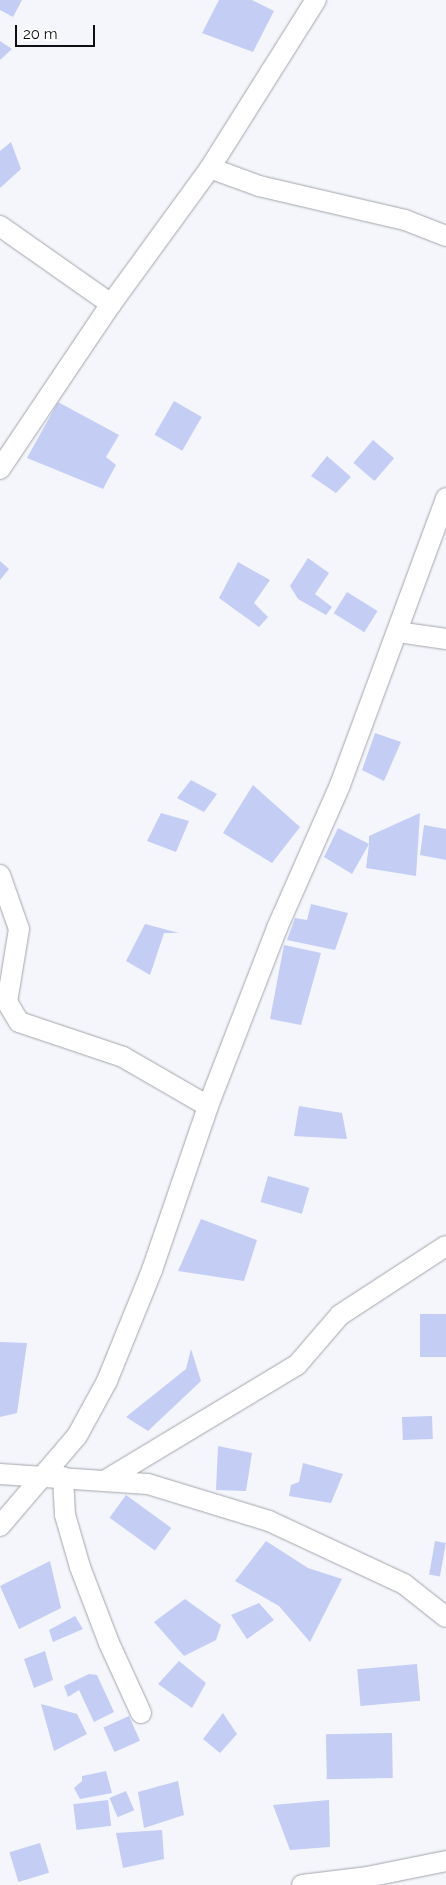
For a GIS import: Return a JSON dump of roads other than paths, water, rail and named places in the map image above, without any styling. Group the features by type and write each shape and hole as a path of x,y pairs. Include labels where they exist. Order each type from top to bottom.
{"street":[{"path":"0,469 111,304 210,168 316,0"},
{"path":"210,168 259,186 405,220 446,236"},
{"path":"0,226 111,304"},
{"path":"0,1526 54,1477 107,1381 152,1270 208,1106 277,928 340,785 446,498"},
{"path":"398,632 446,639"},
{"path":"0,874 19,929 7,1002 18,1022 123,1057 208,1106"},
{"path":"106,1480 297,1365 340,1315 446,1246"},
{"path":"0,1474 148,1484 269,1521 404,1584 446,1617"},
{"path":"54,1477 80,1567 109,1643 141,1713"},
{"path":"302,1885 368,1877 446,1861"}]}
